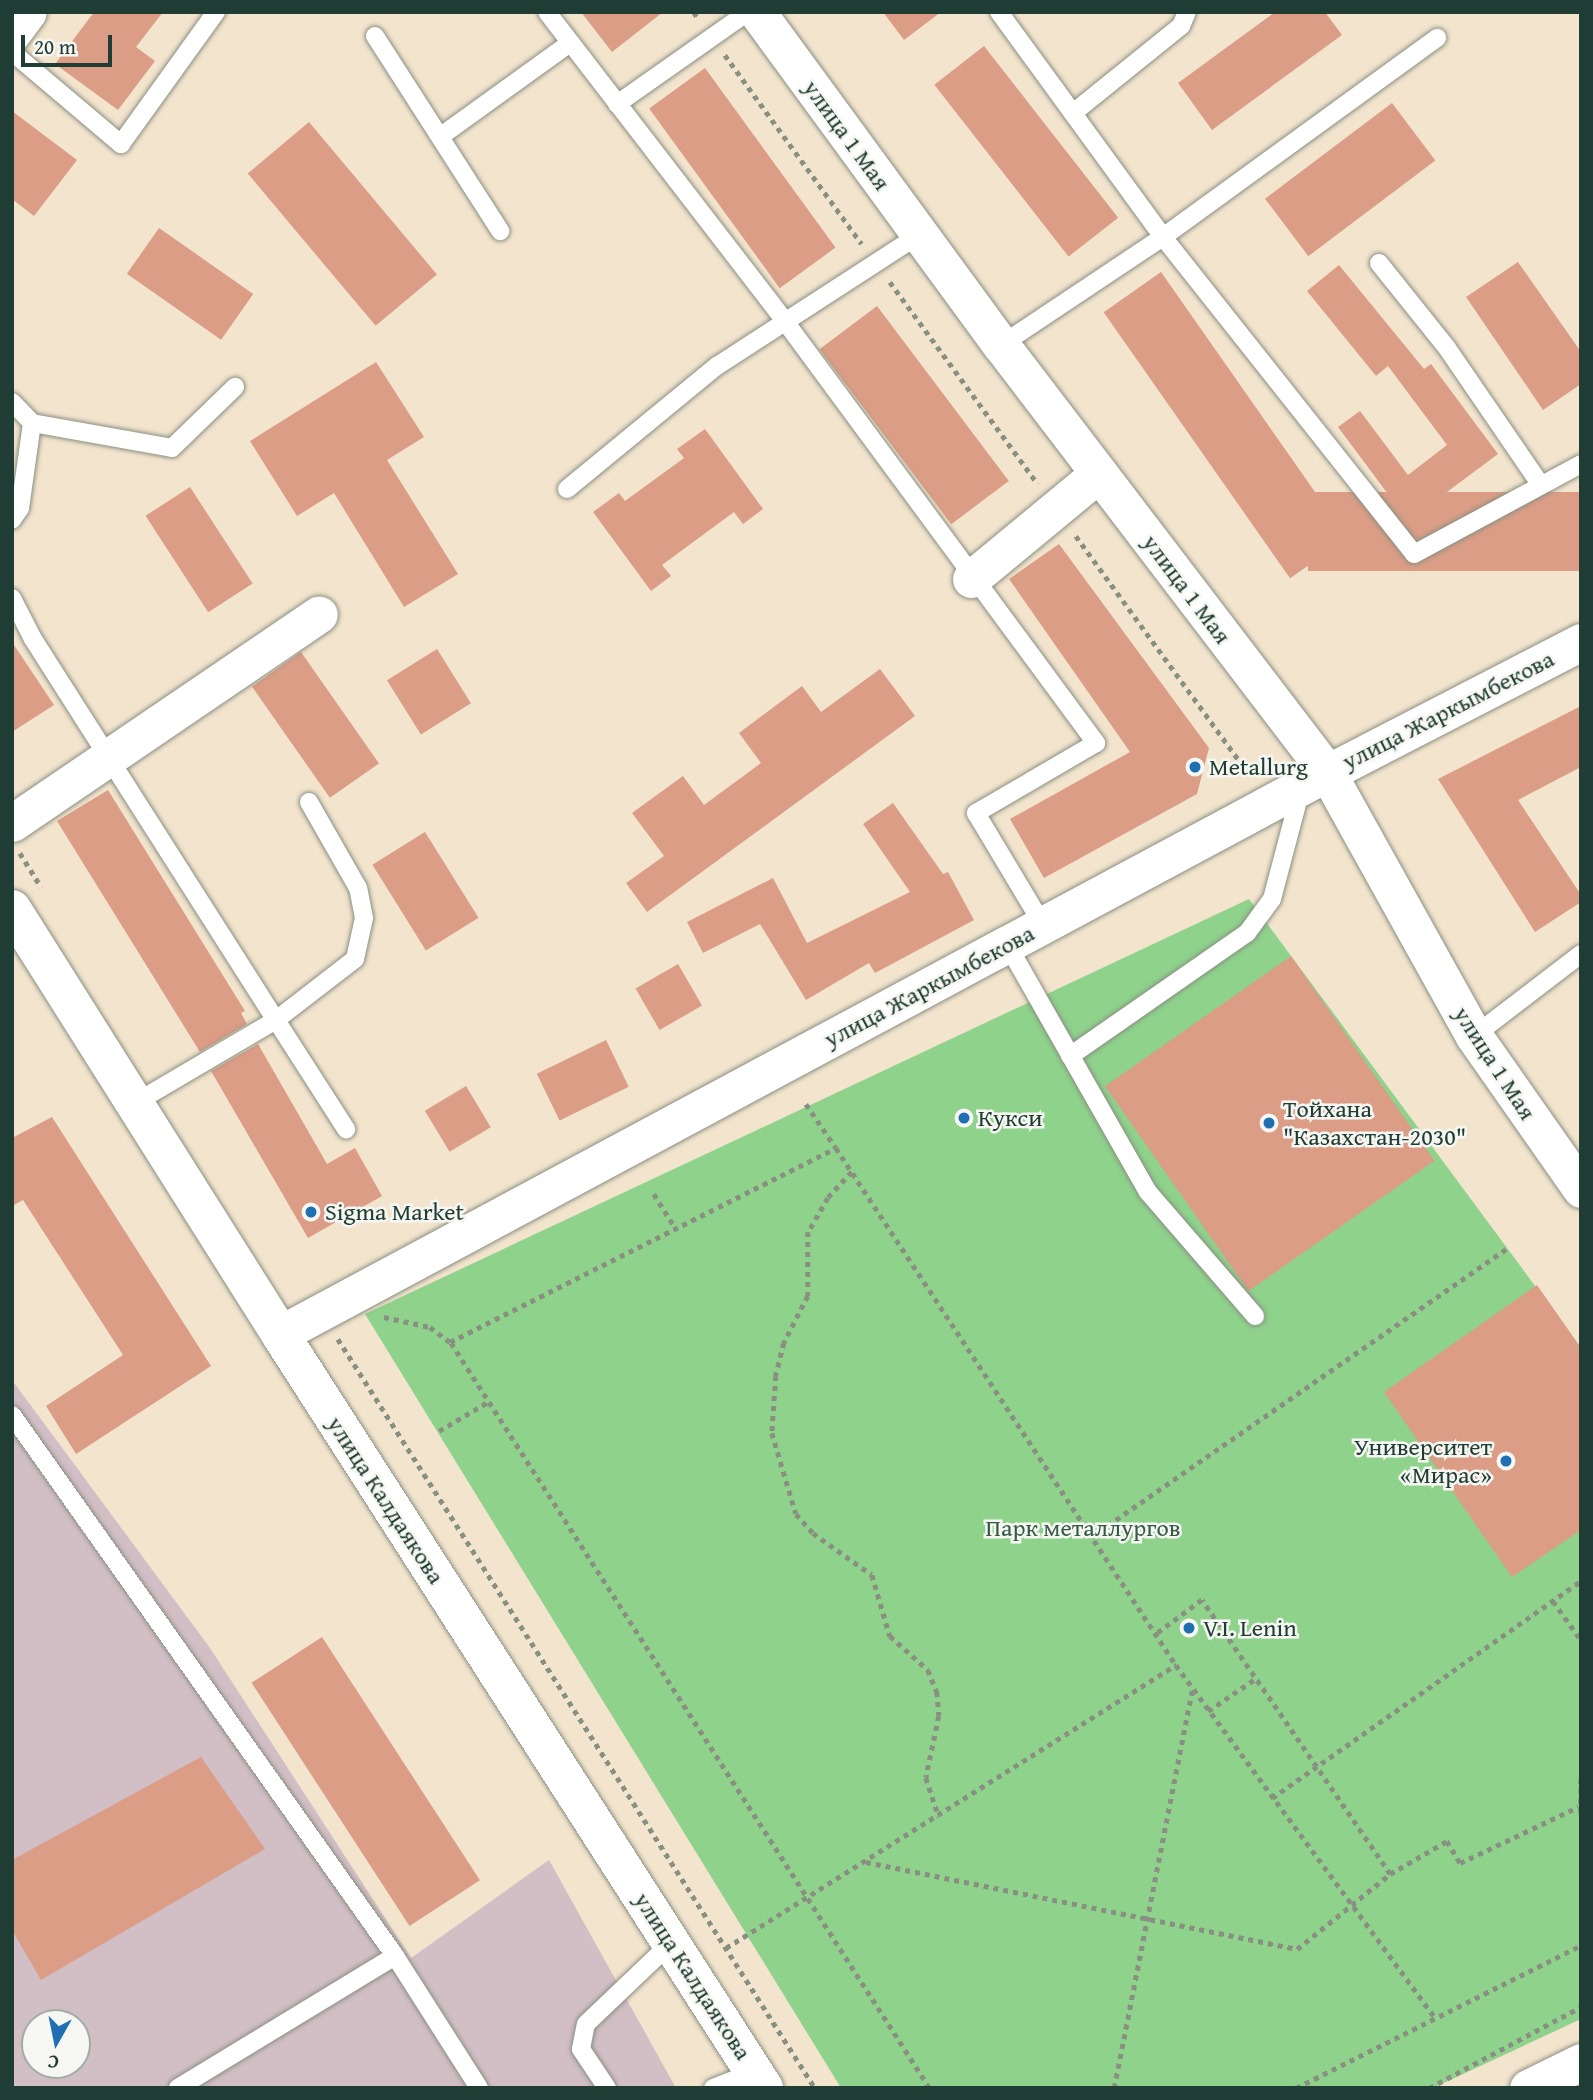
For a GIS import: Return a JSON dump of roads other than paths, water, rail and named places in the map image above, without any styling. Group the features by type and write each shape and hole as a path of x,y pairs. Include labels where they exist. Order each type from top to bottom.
{"street":[{"path":"12,33 28,12"},
{"name":"улица 1 Мая","path":"757,12 1001,345 1099,473 1315,779 1474,1036 1581,1189"},
{"path":"971,579 1099,473"},
{"path":"12,823 319,614"},
{"name":"улица Жаркымбекова","path":"280,1334 1315,779 1581,642"},
{"name":"улица Калдаякова","path":"12,909 280,1334 759,2080"}],"lane":[{"path":"12,52 121,144 216,12"},
{"path":"547,12 784,320 971,579 1096,743 976,813 1043,925"},
{"path":"617,104 748,12"},
{"path":"999,12 1163,237 1414,554 1581,464"},
{"path":"1073,113 1181,26 1186,12"},
{"path":"376,36 500,231"},
{"path":"1001,345 1163,237 1437,38"},
{"path":"441,136 570,43"},
{"path":"567,489 718,366 784,320 920,234"},
{"path":"1379,263 1447,348 1540,484"},
{"path":"12,402 32,423 172,448 235,387"},
{"path":"12,520 20,508 32,423"},
{"path":"12,598 33,639 346,1129"},
{"path":"1070,1056 1247,933 1272,899 1315,779"},
{"path":"135,1103 276,1020 355,959 364,918 358,888 309,802"},
{"path":"1007,944 1148,1192 1255,1316"},
{"path":"1474,1036 1581,954"},
{"path":"12,1415 395,1956 479,2088"},
{"path":"607,2088 581,2049 586,2024 671,1943"},
{"path":"178,2088 395,1956"},
{"path":"713,2088 759,2080"}],"place":[{"name":"Metallurg","path":"1195,767"},
{"name":"Кукси","path":"964,1118"},
{"name":"Тойхана \"Казахстан-2030\"","path":"1269,1123"},
{"name":"Sigma Market","path":"311,1212"},
{"name":"Университет «Мирас»","path":"1506,1461"},
{"name":"V.I. Lenin","path":"1189,1628"}],"park label":[{"name":"Парк металлургов","path":"1083,1528"}]}
